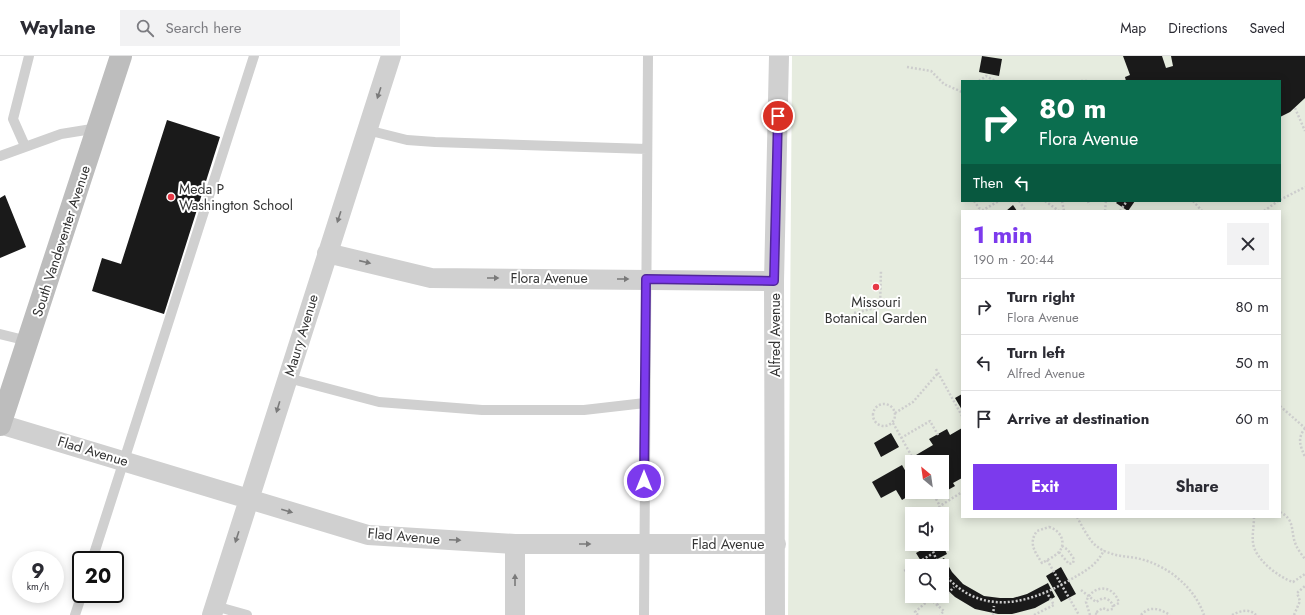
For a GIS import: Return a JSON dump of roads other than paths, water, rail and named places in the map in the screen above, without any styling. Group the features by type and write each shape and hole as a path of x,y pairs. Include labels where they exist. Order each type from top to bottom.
{"main road":[{"name":"South Vandeventer Avenue","path":"0,424 121,56"}],"street":[{"name":"Maury Avenue","path":"213,610 391,56"},
{"name":"Alfred Avenue","path":"775,615 776,544 774,281 779,56"},
{"name":"Flora Avenue","path":"327,253 431,278 774,281"},
{"name":"Flad Avenue","path":"0,424 124,460 249,500 368,535 515,544 776,544"},
{"path":"514,615 515,544"}],"lane":[{"path":"25,146 13,119 29,56"},
{"path":"95,551 254,56"},
{"path":"644,615 643,544 648,56"},
{"path":"0,156 62,134 98,128"},
{"path":"367,130 407,140 435,142 647,148"},
{"path":"0,334 28,341"},
{"path":"288,378 379,402 482,410 584,410 645,403"},
{"path":"75,615 79,603"},
{"path":"213,610 247,615"}],"place":[{"name":"Meda P Washington School","path":"171,197"},
{"name":"Missouri Botanical Garden","path":"876,287"}]}
